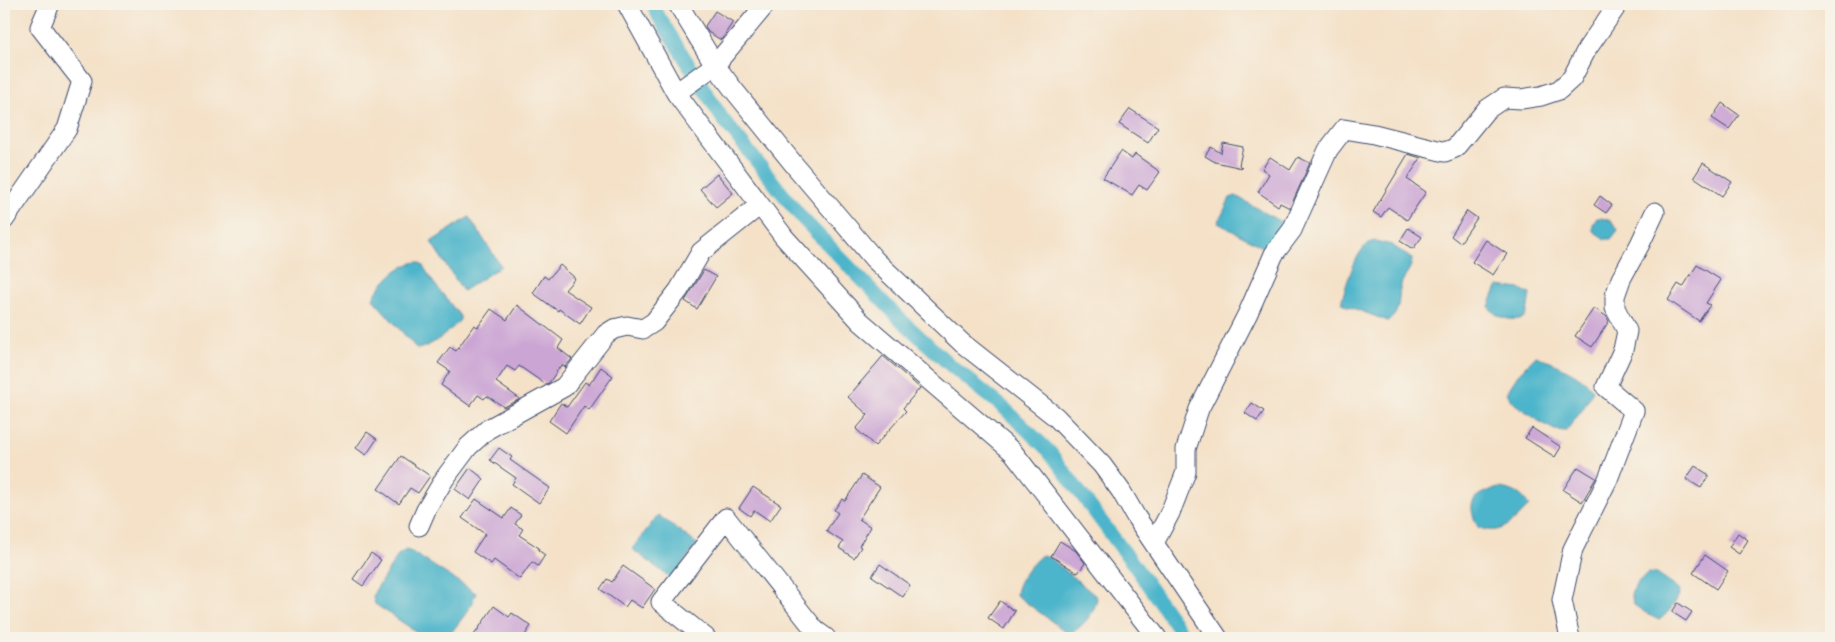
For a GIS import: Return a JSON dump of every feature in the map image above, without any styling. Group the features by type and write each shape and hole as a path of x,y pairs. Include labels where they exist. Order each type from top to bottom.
{"street":[{"path":"4,220 67,129 82,81 40,27 50,4"},
{"path":"627,4 676,93 784,237 860,321 1013,452 1157,638"},
{"path":"678,4 715,65 796,167 874,259 962,344 1056,417 1102,466 1121,491 1136,517 1218,638"},
{"path":"676,93 715,65 766,4"},
{"path":"1154,543 1170,513 1186,472 1186,449 1199,409 1248,313 1274,254 1292,230 1328,150 1336,138 1344,129 1374,134 1445,152 1455,148 1486,110 1504,98 1521,99 1541,96 1559,90 1572,78 1587,49 1618,4"},
{"path":"419,526 445,478 468,447 488,429 564,387 606,334 614,329 626,326 643,328 654,322 679,290 701,252 760,205"},
{"path":"1570,638 1562,600 1573,548 1608,479 1634,412 1606,388 1624,350 1627,330 1615,308 1615,296 1621,279 1655,212"},
{"path":"706,638 661,602 726,518 815,630 826,638"}],"water":[{"path":"1236,196 1286,225 1268,250 1218,223 1230,198"},
{"path":"469,217 501,266 463,291 431,242"},
{"path":"1597,218 1612,222 1618,230 1611,239 1605,239 1593,231 1593,224"},
{"path":"1375,241 1392,245 1412,259 1411,266 1401,285 1397,309 1388,321 1347,306 1343,304 1342,299 1358,256 1369,243"},
{"path":"418,262 422,264 433,282 460,316 460,320 435,342 417,349 373,299 380,287 391,275 404,266"},
{"path":"1498,286 1520,289 1530,294 1527,313 1522,319 1504,318 1496,314 1489,307"},
{"path":"1536,356 1575,374 1593,390 1583,409 1566,431 1555,430 1543,424 1511,401 1507,392 1520,372"},
{"path":"1499,488 1517,493 1529,506 1512,522 1500,529 1486,530 1478,527 1472,511 1474,500 1483,493"},
{"path":"658,515 697,544 672,579 632,549"},
{"path":"406,550 476,593 468,611 447,638 424,637 375,604 373,597 375,591 399,554"},
{"path":"1042,555 1049,557 1097,597 1091,614 1079,628 1069,634 1016,595 1025,573"},
{"path":"1647,573 1657,574 1680,590 1673,606 1659,620 1634,605 1631,594 1637,583"}],"building":[{"path":"715,11 733,22 721,40 708,32 705,26"},
{"path":"1722,103 1739,115 1729,129 1712,118"},
{"path":"1130,109 1158,127 1148,143 1119,124"},
{"path":"1223,143 1243,147 1239,165 1242,168 1215,162 1205,156 1211,147 1221,153"},
{"path":"1121,151 1132,159 1135,154 1160,172 1147,190 1139,185 1132,195 1103,178"},
{"path":"1408,154 1421,158 1407,179 1426,192 1407,220 1388,207 1381,217 1373,212"},
{"path":"1270,157 1290,170 1298,157 1310,163 1290,208 1280,203 1278,206 1258,192 1269,174 1262,169"},
{"path":"1703,163 1732,182 1722,196 1694,177"},
{"path":"717,174 733,193 716,207 700,189"},
{"path":"1600,196 1612,205 1606,213 1594,205"},
{"path":"1467,211 1477,218 1460,243 1451,236"},
{"path":"1408,228 1422,237 1413,249 1400,241"},
{"path":"1486,240 1507,254 1493,275 1472,262"},
{"path":"560,265 575,278 565,290 591,307 580,324 533,293 544,276 548,279"},
{"path":"1697,265 1721,280 1706,303 1710,305 1699,321 1668,300 1678,284 1683,287"},
{"path":"704,270 716,277 697,309 685,301"},
{"path":"517,305 563,340 558,348 572,359 565,367 561,365 549,383 545,384 519,366 515,371 507,366 496,382 520,399 504,407 487,396 484,399 478,395 470,406 441,385 450,371 438,363 450,347 456,351 474,325 478,327 491,309 507,320"},
{"path":"1594,308 1606,316 1609,321 1592,347 1575,336"},
{"path":"883,356 920,388 903,408 906,411 875,446 856,429 868,415 848,397"},
{"path":"601,367 613,376 589,410 584,406 566,433 549,421 561,403 567,407 585,382 589,385"},
{"path":"1252,403 1264,411 1257,421 1245,413"},
{"path":"1532,428 1561,447 1555,457 1525,438"},
{"path":"367,432 377,439 366,455 356,448"},
{"path":"499,448 512,457 510,460 550,488 539,503 512,484 516,478 490,460"},
{"path":"401,456 430,476 418,493 410,488 399,504 378,489"},
{"path":"1695,466 1709,475 1701,488 1686,479"},
{"path":"1578,467 1596,478 1582,502 1563,490"},
{"path":"470,468 484,479 470,500 455,489"},
{"path":"862,475 880,487 859,519 871,527 854,558 839,548 843,542 826,531 838,513 834,510 842,499 845,501"},
{"path":"753,487 781,505 770,521 754,510 750,516 739,508"},
{"path":"476,499 504,518 511,508 521,515 515,524 523,529 519,535 539,548 538,550 545,555 538,566 532,562 520,579 494,560 491,564 473,552 485,534 462,518"},
{"path":"1738,533 1748,540 1739,554 1729,547"},
{"path":"1060,541 1076,551 1085,563 1078,573 1051,556"},
{"path":"371,553 381,560 363,586 353,579"},
{"path":"1705,555 1728,571 1716,589 1693,573"},
{"path":"880,564 910,585 903,597 872,576"},
{"path":"623,566 655,589 642,608 630,600 625,607 600,589 607,579 612,582"},
{"path":"1000,601 1015,611 1004,629 988,618"},
{"path":"1678,603 1692,612 1686,621 1672,612"},
{"path":"494,606 509,617 512,613 531,626 523,638 472,638"}],"waterway":[{"path":"653,4 659,17 722,118 802,218 898,317 949,364 1003,407 1049,451 1134,565 1185,638"}]}
